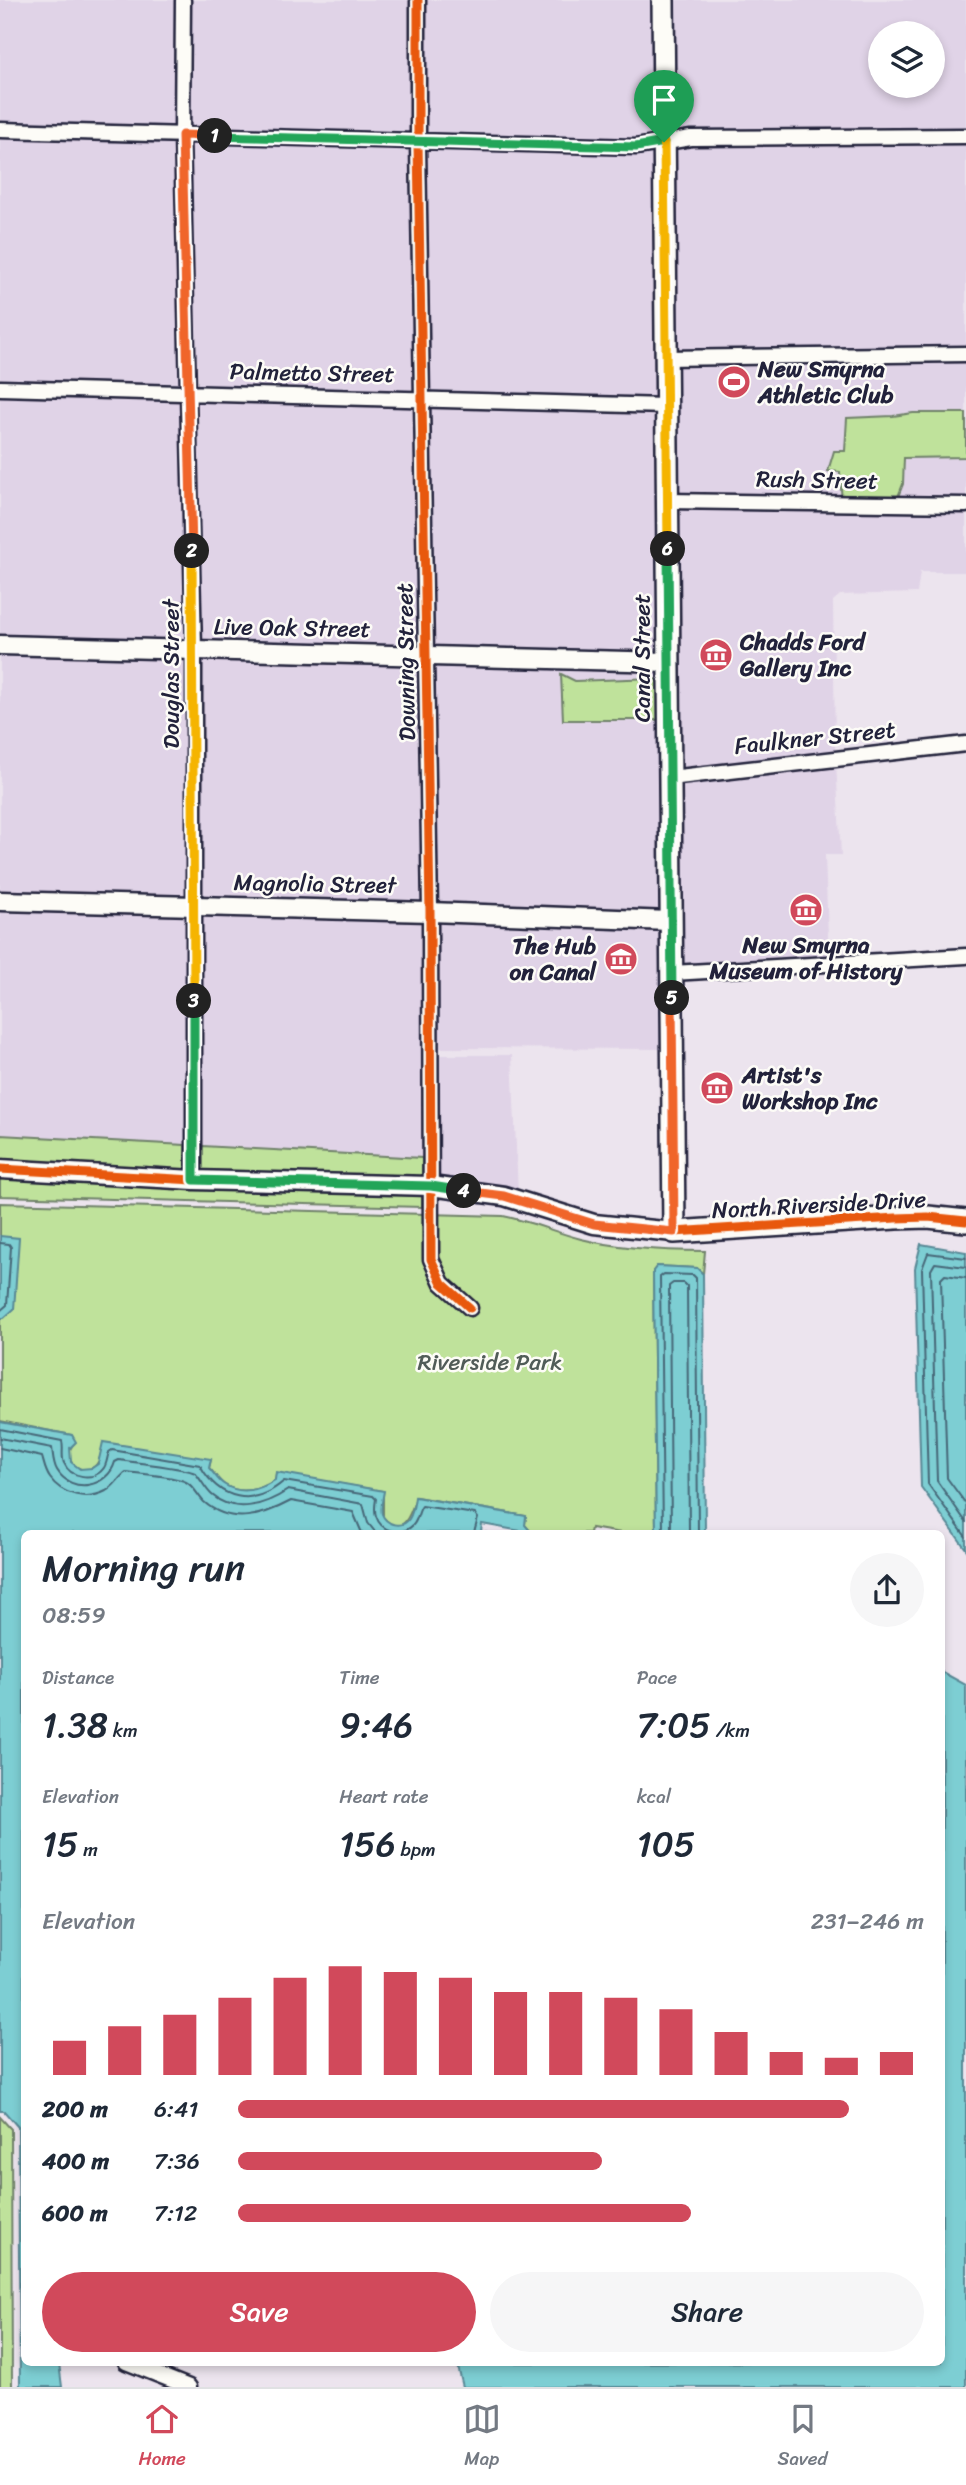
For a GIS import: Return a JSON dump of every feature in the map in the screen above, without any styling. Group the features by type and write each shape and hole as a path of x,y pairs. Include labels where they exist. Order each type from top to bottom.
{"main road":[{"name":"Canal Street","path":"663,0 674,1232"},
{"name":"North Riverside Drive","path":"674,1232 896,1218 928,1217 966,1221"}],"street":[{"name":"Douglas Street","path":"183,0 182,135 194,650 194,1180"},
{"name":"Downing Street","path":"418,0 424,656 430,912 431,1259 442,1283 470,1308"},
{"path":"0,130 636,147 691,138 966,136"},
{"path":"665,358 966,354"},
{"name":"Palmetto Street","path":"0,388 666,406"},
{"name":"Rush Street","path":"667,502 966,505"},
{"name":"Live Oak Street","path":"0,645 668,662"},
{"name":"Faulkner Street","path":"670,778 966,744"},
{"name":"Magnolia Street","path":"0,901 670,921"},
{"path":"673,973 966,956"},
{"path":"0,1169 194,1180 431,1186 504,1196 594,1224 674,1232"},
{"path":"134,2366 168,2383 189,2387"}],"shaded area":[{"path":"0,0 175,0 173,127 0,122"},
{"path":"192,0 410,0 409,134 190,128"},
{"path":"418,0 966,0 966,572 920,572 917,593 840,595 833,601 835,744 841,855 825,855 829,964 673,973 673,1049 431,1048"},
{"path":"0,138 173,143 181,386 0,380"},
{"path":"190,143 409,150 414,390 198,386"},
{"path":"0,396 181,401 186,642 0,637"},
{"path":"198,402 414,406 416,648 203,643"},
{"path":"0,653 186,658 186,898 0,893"},
{"path":"203,658 416,663 421,903 203,898"},
{"path":"0,908 186,914 185,1145 0,1135"},
{"path":"203,914 421,919 422,1158 202,1146"},
{"path":"439,1055 512,1055 518,1193 440,1180"}],"green space":[{"path":"913,413 966,413 966,457 904,458 903,484 895,504 842,504 840,472 828,471 834,451 845,451 847,418"},
{"path":"561,674 575,681 654,678 661,686 664,720 563,720"},
{"path":"0,1135 185,1145 185,1172 0,1161"},
{"path":"202,1146 422,1158 422,1178 202,1172"},
{"path":"0,1177 422,1194 422,1207 0,1196"},
{"name":"Riverside Park","path":"0,1203 503,1216 581,1239 612,1245 705,1251 703,1274 697,1268 657,1266 653,1271 656,1530 529,1530 525,1525 526,1516 416,1497 405,1522 396,1526 383,1517 383,1491 276,1473 275,1480 263,1486 237,1490 218,1479 209,1468 211,1460 100,1457 90,1469 77,1468 69,1457 75,1442 71,1435 0,1421"},
{"path":"0,2117 11,2129 12,2387 0,2387"}],"water":[{"path":"0,1236 19,1238 14,1309 4,1318 0,1318"},
{"path":"921,1244 966,1252 966,1549 921,1487 915,1268"},
{"path":"657,1266 697,1268 703,1274 705,1530 656,1530 653,1271"},
{"path":"0,1422 72,1435 76,1442 70,1448 71,1462 80,1469 92,1468 98,1464 103,1442 211,1459 209,1468 218,1479 237,1490 263,1486 275,1480 276,1472 384,1491 382,1514 387,1521 398,1525 409,1519 415,1497 526,1516 525,1525 529,1530 482,1524 481,1530 21,1530 21,2366 59,2366 62,2387 20,2387 18,2127 4,2111 0,2111"},
{"path":"945,1674 966,1685 966,2387 463,2387 458,2366 945,2366"}],"cycle path":[{"path":"418,0 430,912 431,1259 442,1283 470,1308"},
{"path":"0,1169 194,1180 431,1186 504,1196 594,1224 674,1232 896,1218 928,1217 966,1221"}],"place":[{"name":"New Smyrna Athletic Club","path":"734,382"},
{"name":"Chadds Ford Gallery Inc","path":"716,655"},
{"name":"New Smyrna Museum of History","path":"806,910"},
{"name":"The Hub on Canal","path":"621,959"},
{"name":"Artist's Workshop Inc","path":"717,1088"}],"route":[{"path":"182,135 636,147 664,142 674,1232 594,1224 504,1196 431,1186 194,1180 194,650 182,135"}]}
